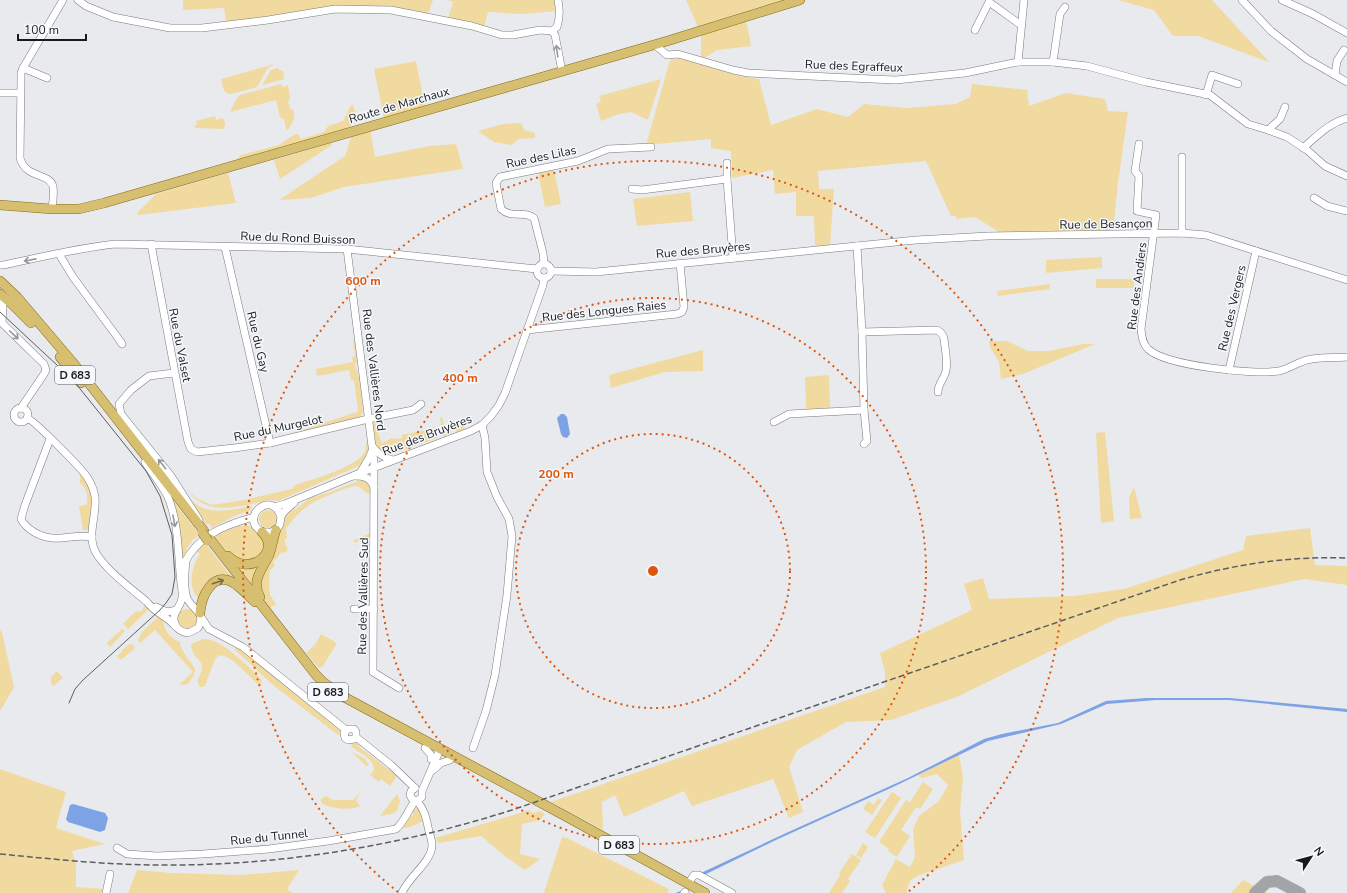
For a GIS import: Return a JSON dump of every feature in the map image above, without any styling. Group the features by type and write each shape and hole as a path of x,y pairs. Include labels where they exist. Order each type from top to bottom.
{"main road":[{"name":"Route de Marchaux","path":"0,205 52,209 79,209 104,203 236,163 660,43 800,0"},
{"name":"D 683","path":"0,281 17,297 74,364 204,530 257,605 312,676 331,695 433,752 569,818 705,893"},
{"name":"D 683","path":"2,290 15,307 44,337 145,462 204,530"},
{"path":"2,290 43,329"},
{"path":"163,477 199,520 204,530"},
{"path":"276,530 269,554 258,574 256,583 259,594 276,622"},
{"path":"210,539 232,560 240,564 249,565 260,560 266,552 268,545 267,538 262,532"},
{"name":"D 683","path":"210,539 316,675 333,690 433,752 566,821 696,893"},
{"path":"198,612 208,588 216,581 223,580 228,580 241,588 257,605"}],"street":[{"path":"52,209 53,191 51,182 25,169 20,158 21,73 63,0"},
{"path":"78,0 86,6 113,17 170,28 202,28 268,20 335,9 391,10 472,26 502,34 540,30 552,31 558,28 560,10 558,0"},
{"path":"1018,62 1024,0"},
{"path":"1242,0 1271,31 1307,60 1347,82"},
{"path":"1282,0 1314,14 1347,33"},
{"path":"975,30 989,2 1021,25"},
{"path":"1053,62 1060,14 1065,8"},
{"path":"552,31 556,40 562,71"},
{"name":"Rue des Egraffeux","path":"660,43 669,54 678,54 748,73 896,80 965,73 1018,62 1053,62 1087,66 1146,82 1210,96 1248,124 1287,137 1325,166 1347,176"},
{"path":"1335,75 1337,61 1344,50"},
{"path":"23,68 47,78"},
{"path":"1206,95 1212,75 1238,84"},
{"path":"0,93 20,94"},
{"path":"1268,130 1280,119 1284,107"},
{"path":"1303,148 1324,129 1347,118"},
{"name":"Rue des Andiers","path":"1139,144 1135,171 1139,176 1138,211 1156,215 1141,329 1142,340 1147,348 1152,352 1166,358 1200,366 1256,372 1280,371 1307,360 1347,357"},
{"name":"Rue des Lilas","path":"544,263 534,218 528,215 509,214 501,209 496,183 497,180 500,177 583,160 608,149 651,147"},
{"path":"1182,157 1182,234"},
{"path":"727,163 733,258"},
{"path":"632,189 642,190 727,179"},
{"path":"1314,198 1327,206 1347,211"},
{"name":"Rue de Besançon","path":"858,246 916,240 988,236 1154,234 1206,235 1347,280"},
{"name":"Rue du Rond Buisson","path":"0,265 59,254 90,246 109,244 150,244 347,249 537,269"},
{"name":"Rue du Valset","path":"150,244 174,372 188,442 191,449"},
{"path":"858,246 862,332 862,410 867,442 864,444"},
{"name":"Rue des Bruyères","path":"274,507 285,504 351,476 460,435 482,425 500,405 543,285 544,278 548,277 551,271 596,272 858,246"},
{"name":"Rue du Gay","path":"225,247 270,443"},
{"name":"Rue des Vallières Nord","path":"347,249 368,419 373,446 374,467"},
{"name":"Rue des Vergers","path":"1229,370 1256,251"},
{"path":"59,254 73,277 122,344"},
{"path":"544,278 538,274 537,269 540,265 544,263 548,264 551,271"},
{"name":"Rue des Longues Raies","path":"527,330 669,315 682,312 684,307 680,263"},
{"path":"0,303 3,306 2,324 44,364 46,370 21,408 17,409 15,412 15,418 19,421 24,421 27,418"},
{"path":"862,332 937,330 941,332 944,338 946,369 938,388 938,392"},
{"path":"174,372 149,376 131,390 119,404 121,414 171,476 199,520"},
{"name":"Rue du Murgelot","path":"191,449 197,452 270,443 368,419 413,410 421,404"},
{"path":"21,408 25,409 27,412 27,418"},
{"path":"774,422 789,414 862,410"},
{"path":"27,418 35,424 87,477 93,487 95,497 92,538 93,545 100,560 153,609 170,619 180,631 186,633 195,630 200,625 198,612 188,605 167,612 147,602"},
{"path":"473,748 486,711 495,675 507,595 512,536 509,519 497,497 487,472 482,425"},
{"path":"50,439 21,519 26,526 33,531 50,538 81,536 92,538"},
{"path":"360,473 369,458 373,446"},
{"name":"Rue des Vallières Nord","path":"373,446 383,457 393,460"},
{"path":"145,462 164,490 171,505 182,586"},
{"path":"375,486 378,472 384,464"},
{"name":"Rue des Vallières Sud","path":"374,467 373,672 399,688"},
{"path":"351,476 368,478 375,486"},
{"path":"281,517 288,508 307,494"},
{"path":"266,505 278,509 281,517 280,524 276,530 267,533 262,532 254,520 258,509 266,505"},
{"path":"175,626 174,618 182,598 183,568 192,550 201,541 214,532 239,521 254,520"},
{"path":"186,560 185,571 188,598 209,629 243,647 346,730 344,734 347,739 352,740 356,736 395,768 407,780 425,806 425,814 432,846 431,850 424,863 406,883 402,893"},
{"path":"354,609 374,609"},
{"path":"195,630 209,633 250,653"},
{"path":"429,774 433,752"},
{"path":"416,794 433,752"},
{"path":"416,794 429,774 441,763 450,760"},
{"name":"Rue du Tunnel","path":"117,848 127,854 203,854 269,849 328,842 396,829 404,821 416,794"},
{"path":"106,893 110,874"},
{"path":"690,880 694,875 699,875 732,893"}],"shaded area":[{"path":"183,0 433,0 428,14 396,9 342,6 226,22 224,8 183,10"},
{"path":"447,0 555,0 556,11 522,14 488,12 484,27 448,18 453,2"},
{"path":"686,0 785,0 698,27"},
{"path":"1118,0 1212,0 1269,62 1198,36 1173,36 1154,10"},
{"path":"743,21 747,24 751,46 717,50 704,58 701,57 701,34"},
{"path":"679,58 740,76 759,79 771,125 817,109 848,117 864,104 906,108 956,104 970,97 972,84 1027,90 1029,106 1066,93 1105,99 1108,111 1128,112 1113,231 999,232 975,217 957,219 956,216 951,216 926,161 818,171 819,189 834,189 830,245 815,246 814,216 796,216 796,192 775,194 773,170 732,178 731,151 711,148 711,139 646,145 670,60"},
{"path":"416,61 425,107 384,118 374,69"},
{"path":"275,64 268,68 257,87 231,94 226,93 221,79"},
{"path":"278,68 279,70 283,71 284,79 262,85 271,70"},
{"path":"661,79 648,120 631,112 619,114 601,121 596,104 601,102 599,96"},
{"path":"281,84 283,87 288,85 290,98 288,102 291,110 293,109 294,112 294,120 288,130 286,129 284,119 280,117 276,100 230,112 240,95"},
{"path":"351,105 353,105 355,112 350,128 238,160 241,155 279,145 295,134 298,134 301,139 324,132 328,126 343,121"},
{"path":"215,116 216,120 223,118 225,123 224,129 195,128 194,126 197,125 196,121"},
{"path":"521,123 524,130 535,133 535,138 518,139 512,145 494,142 478,131 503,124"},
{"path":"370,129 375,157 429,146 456,144 463,169 344,187 311,198 279,200 345,156 352,134"},
{"path":"331,143 332,145 280,179 274,160"},
{"path":"554,170 561,204 545,207 538,173"},
{"path":"228,173 236,203 138,215 138,212 156,194"},
{"path":"690,192 693,221 637,226 633,199"},
{"path":"1102,257 1102,268 1046,273 1046,260"},
{"path":"1096,279 1134,279 1134,288 1096,288"},
{"path":"1050,284 1050,289 998,296 997,291"},
{"path":"353,341 355,341 357,361 355,364 360,381 363,411 360,418 298,434 293,433 357,412 354,380 351,380 349,370 317,376 316,369 353,362 352,357 355,356"},
{"path":"989,341 1007,341 1028,351 1049,351 1083,344 1095,344 1023,374 1001,379 999,362 990,347"},
{"path":"703,350 703,371 665,372 611,388 609,375"},
{"path":"829,375 830,408 806,409 805,377"},
{"path":"442,417 444,425 450,427 451,432 449,435 443,437 440,418"},
{"path":"374,420 383,421 383,423 376,424 382,443 392,438 402,438 402,435 435,428 438,438 386,456 377,448 371,424"},
{"path":"464,424 465,429 456,432 454,426"},
{"path":"1105,432 1114,521 1101,523 1096,433"},
{"path":"369,441 368,454 361,465 278,501 267,500 229,508 220,508 204,504 189,492 198,499 212,505 239,501 292,489 295,485 334,472 354,462 361,457 365,451 367,442"},
{"path":"81,474 89,488 92,500 89,530 83,530 79,506 87,503 86,490 80,483"},
{"path":"362,480 370,482 371,494 366,493 361,488 353,486 324,497 305,508 286,528 287,538 284,540 288,550 284,553 282,552 273,562 275,565 270,571 270,595 276,604 270,608 260,589 261,575 267,557 284,523 288,510 294,510 311,498"},
{"path":"177,482 193,502 206,509 221,511 251,506 252,508 249,511 234,516 212,528 209,524 206,524"},
{"path":"1134,487 1142,518 1130,519 1129,497"},
{"path":"170,497 199,534 197,536 198,537 192,540 186,549 188,552 183,562"},
{"path":"268,510 274,513 277,519 274,525 268,528 262,525 259,519 262,513"},
{"path":"238,526 250,526 265,540 262,555 250,562 231,557 215,537 216,535"},
{"path":"1310,528 1315,565 1347,566 1347,585 1304,579 1118,618 959,696 891,720 846,722 797,750 789,767 803,812 789,818 773,779 692,806 684,791 624,817 615,795 602,802 603,830 551,802 885,687 885,672 880,653 972,610 964,584 983,578 989,599 1074,596 1124,589 1243,550 1246,536"},
{"path":"371,533 371,547 369,547 365,539 354,543 354,540"},
{"path":"205,543 233,579 226,578 200,599 193,589 192,577 195,564 200,554 195,550"},
{"path":"260,562 256,590 233,563"},
{"path":"144,606 148,610 128,629 123,624 135,612 142,611"},
{"path":"183,609 191,609 197,615 197,623 191,629 183,629 177,623 177,615"},
{"path":"158,617 163,619 166,630 170,636 180,642 183,651 195,670 188,684 183,685 178,682 181,683 193,672 155,630 140,643 138,640 142,632"},
{"path":"122,629 125,631 110,647 107,643"},
{"path":"0,630 2,632 14,687 0,711"},
{"path":"321,634 337,643 323,666 319,668 306,653 315,645"},
{"path":"203,639 218,643 234,654 261,679 262,684 260,686 233,661 221,655 215,659 205,686 200,687 197,681 202,668 200,661 192,650 191,644"},
{"path":"134,644 133,645 135,648 121,660 117,656 128,645"},
{"path":"235,648 240,649 338,727 342,734 338,735 273,685 235,650"},
{"path":"57,671 63,678 53,686 51,683 51,677"},
{"path":"353,742 359,744 358,746 397,776 390,786 381,779 379,782 370,775 374,770 372,762 352,747 351,745"},
{"path":"351,751 365,759 369,766 366,766"},
{"path":"959,755 963,777 960,810 964,860 917,876 910,881 906,893 886,893 882,885 896,859 910,867 915,857 913,829 919,816 939,801 948,785 937,774 922,778 918,775"},
{"path":"0,769 66,792 56,828 105,844 72,851 76,865 76,887 104,889 104,893 0,893"},
{"path":"923,782 933,789 920,809 916,807 901,830 910,836 897,857 879,842 906,800 910,802"},
{"path":"361,791 356,800 360,806 356,808 334,808 321,802 321,799 326,796 333,800 353,800"},
{"path":"892,792 901,798 875,838 865,832"},
{"path":"397,794 400,801 397,811 392,814 380,816"},
{"path":"878,798 882,800 872,815 863,809 868,801 874,805"},
{"path":"421,808 424,821 410,827 399,829 408,815 413,815 412,809"},
{"path":"530,810 532,813 540,811 545,814 540,820 522,824 520,854 540,859 525,870 506,857 481,836 439,843 435,838"},
{"path":"562,837 567,838 669,889 667,893 544,893"},
{"path":"863,843 868,847 861,858 856,855"},
{"path":"852,854 861,860 848,879 850,881 842,893 829,893 840,875 839,873"},
{"path":"137,870 172,873 241,875 299,870 287,889 293,893 128,893"},
{"path":"1243,880 1268,893 1231,893"}],"water":[{"path":"561,414 564,414 567,417 570,434 567,438 563,437 561,434 557,418"},
{"path":"1147,698 1230,698 1347,709 1347,712 1229,700 1156,700 1107,704 1061,724 988,741 704,875 701,873 908,778 984,739 1058,723 1106,701"},
{"path":"73,804 105,813 108,818 105,830 100,832 68,822 66,819 70,805"}],"waterway":[{"path":"677,893 681,892"}],"taxiway":[{"path":"1255,893 1267,882 1277,881 1300,893"}],"tram line":[{"path":"0,312 73,380 146,471 160,496 172,535 175,577 172,594 160,610 83,680 75,689 69,703"}],"railway":[{"path":"0,854 120,864 160,865 250,862 340,851 428,834 515,809 1180,580 1242,565 1263,562 1305,558 1347,558"}]}
